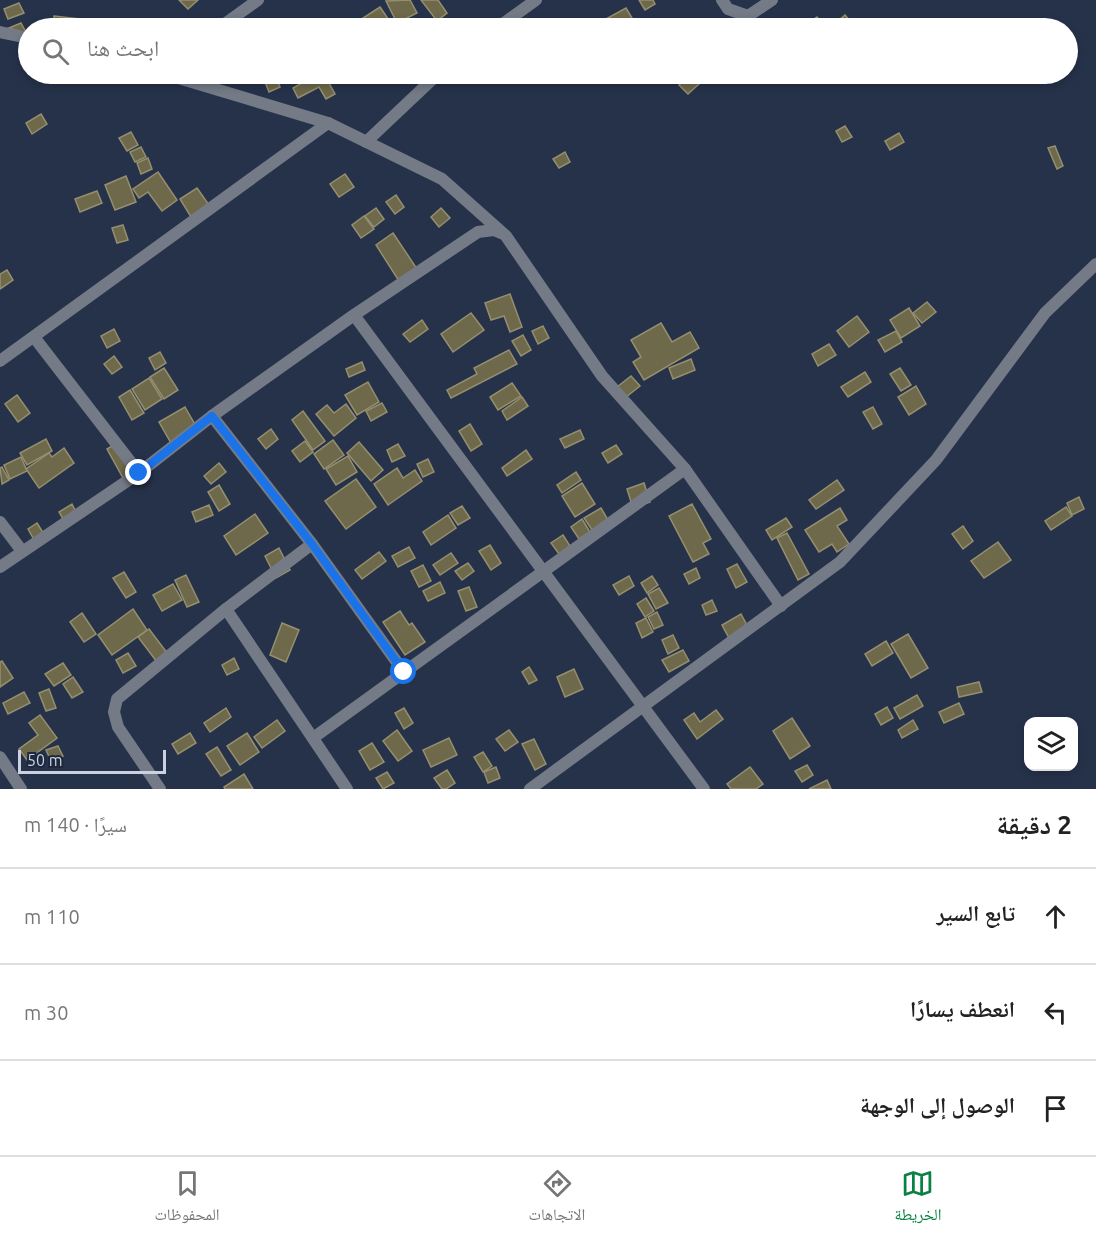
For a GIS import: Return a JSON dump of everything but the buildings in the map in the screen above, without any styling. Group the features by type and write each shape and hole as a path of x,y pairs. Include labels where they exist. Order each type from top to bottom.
{"street":[{"path":"233,18 258,0"},
{"path":"510,18 536,0"},
{"path":"722,0 728,9 748,16 772,0"},
{"path":"0,32 18,36"},
{"path":"198,84 328,123 442,179 506,236 602,376 685,469 781,606"},
{"path":"366,142 427,84"},
{"path":"0,361 328,123"},
{"path":"0,567 139,473 212,416 354,315 478,232 494,230 506,236"},
{"path":"530,789 840,562 936,460 1045,313 1096,264"},
{"path":"354,315 704,789"},
{"path":"34,337 139,473"},
{"path":"212,416 312,544 404,672"},
{"path":"313,738 685,469"},
{"path":"0,522 22,551"},
{"path":"160,789 118,727 114,712 117,699 226,609 312,544"},
{"path":"226,609 347,789"},
{"path":"0,758 21,789"}],"route":[{"path":"139,473 212,416 312,544 404,672"}]}
